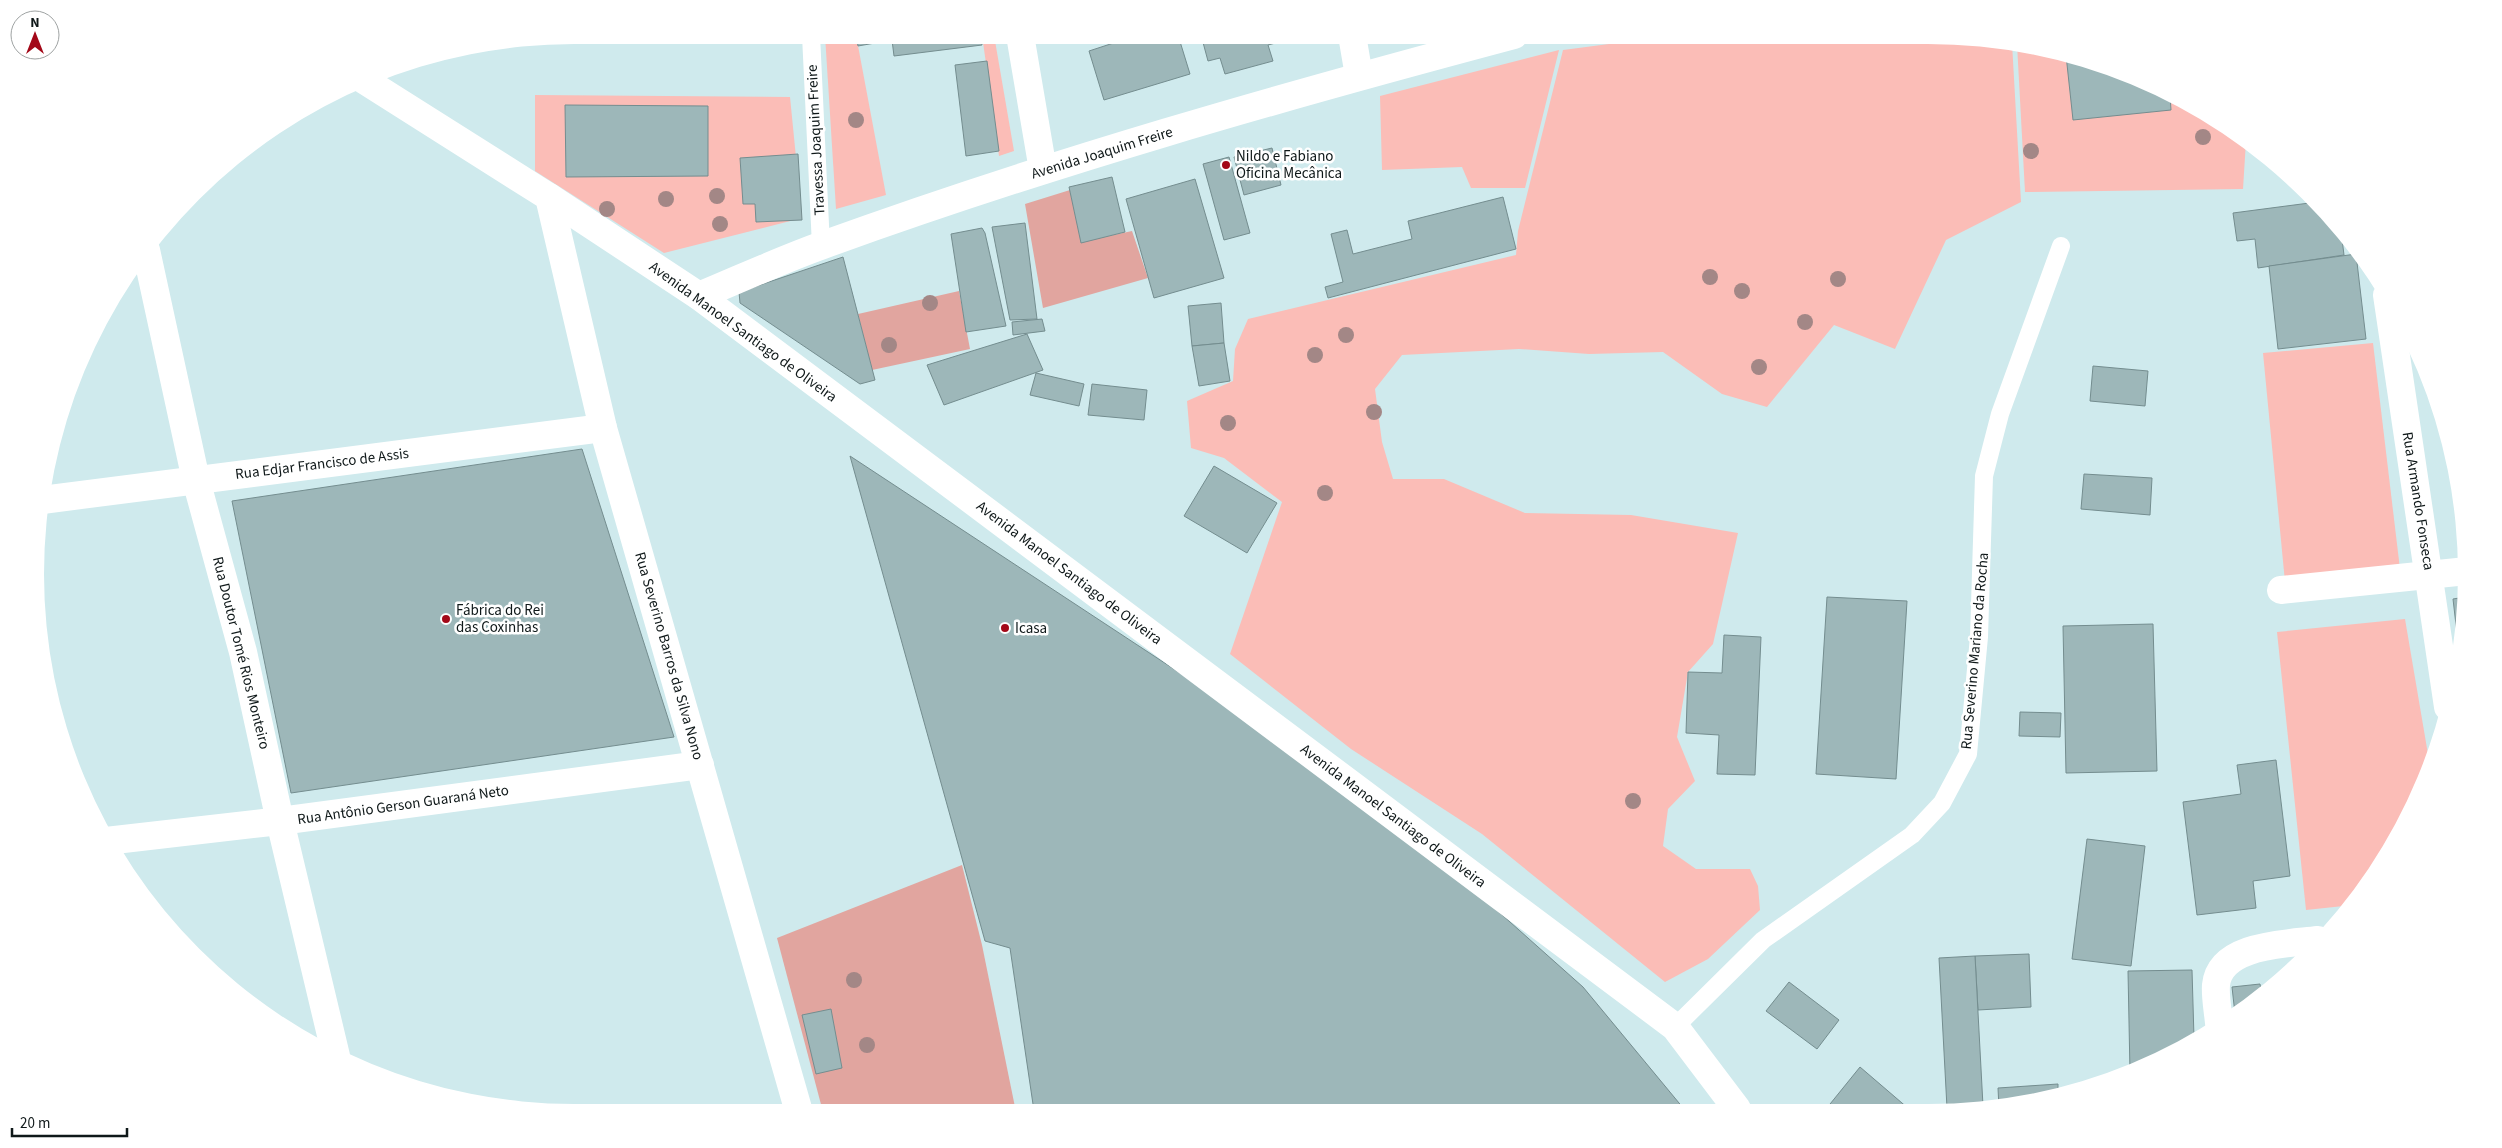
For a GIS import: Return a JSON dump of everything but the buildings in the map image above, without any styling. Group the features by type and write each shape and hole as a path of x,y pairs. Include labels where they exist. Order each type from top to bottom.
{"street":[{"path":"1022,44 1043,170"},
{"path":"1354,44 1359,76"},
{"name":"Avenida Joaquim Freire","path":"699,296 821,246 1043,170 1359,76 1480,44"},
{"name":"Avenida Manoel Santiago de Oliveira","path":"371,84 549,197 699,296 1675,1027 1733,1104"},
{"name":"Rua Severino Barros da Silva Nono","path":"549,197 603,428 700,765 792,1104"},
{"name":"Rua Doutor Tomé Rios Monteiro","path":"148,258 196,480 244,652 280,822 334,1047"},
{"name":"Rua Armando Fonseca","path":"2390,314 2445,688"},
{"name":"Rua Edjar Francisco de Assis","path":"49,499 603,428"},
{"path":"2281,590 2458,572"},
{"name":"Rua Antônio Gerson Guaraná Neto","path":"116,840 280,822 700,765"},
{"path":"2218,1018 2216,984 2223,966 2242,952 2311,941"}],"lane":[{"name":"Travessa Joaquim Freire","path":"811,44 821,246"},
{"name":"Rua Severino Mariano da Rocha","path":"1675,1027 1763,940 1912,835 1942,803 1968,754 1979,637 1984,476 2000,414 2061,246"}],"shaded area":[{"path":"826,44 858,44 886,195 836,209"},
{"path":"983,44 996,44 1014,151 999,156"},
{"path":"1609,44 1928,44 1963,45 2012,51 2021,202 1946,240 1895,349 1834,325 1767,407 1722,394 1663,352 1589,354 1519,349 1402,355 1375,389 1382,442 1393,479 1444,479 1525,513 1631,515 1738,533 1713,644 1688,672 1677,737 1695,781 1668,809 1663,846 1696,869 1750,869 1758,886 1760,910 1708,959 1665,982 1482,834 1351,749 1230,654 1282,502 1224,458 1191,448 1187,401 1233,381 1235,349 1248,319 1516,255 1518,231 1563,50"},
{"path":"1559,50 1525,188 1471,188 1462,167 1382,170 1380,96"},
{"path":"2017,52 2065,62 2131,84 2163,98 2193,115 2245,149 2243,189 2025,192"},
{"path":"535,95 790,97 802,218 664,253 535,171"},
{"path":"1070,190 1081,242 1132,231 1148,278 1043,308 1025,204"},
{"path":"959,291 970,349 872,370 858,314"},
{"path":"2373,343 2400,569 2285,582 2263,353"},
{"path":"2405,619 2427,751 2404,809 2369,869 2341,906 2306,910 2277,632"},
{"path":"962,865 982,945 1014,1104 821,1104 777,938"}],"place":[{"name":"Nildo e Fabiano Oficina Mecânica","path":"1226,165"},
{"name":"Fábrica do Rei das Coxinhas","path":"446,619"},
{"name":"Icasa","path":"1005,628"}]}
